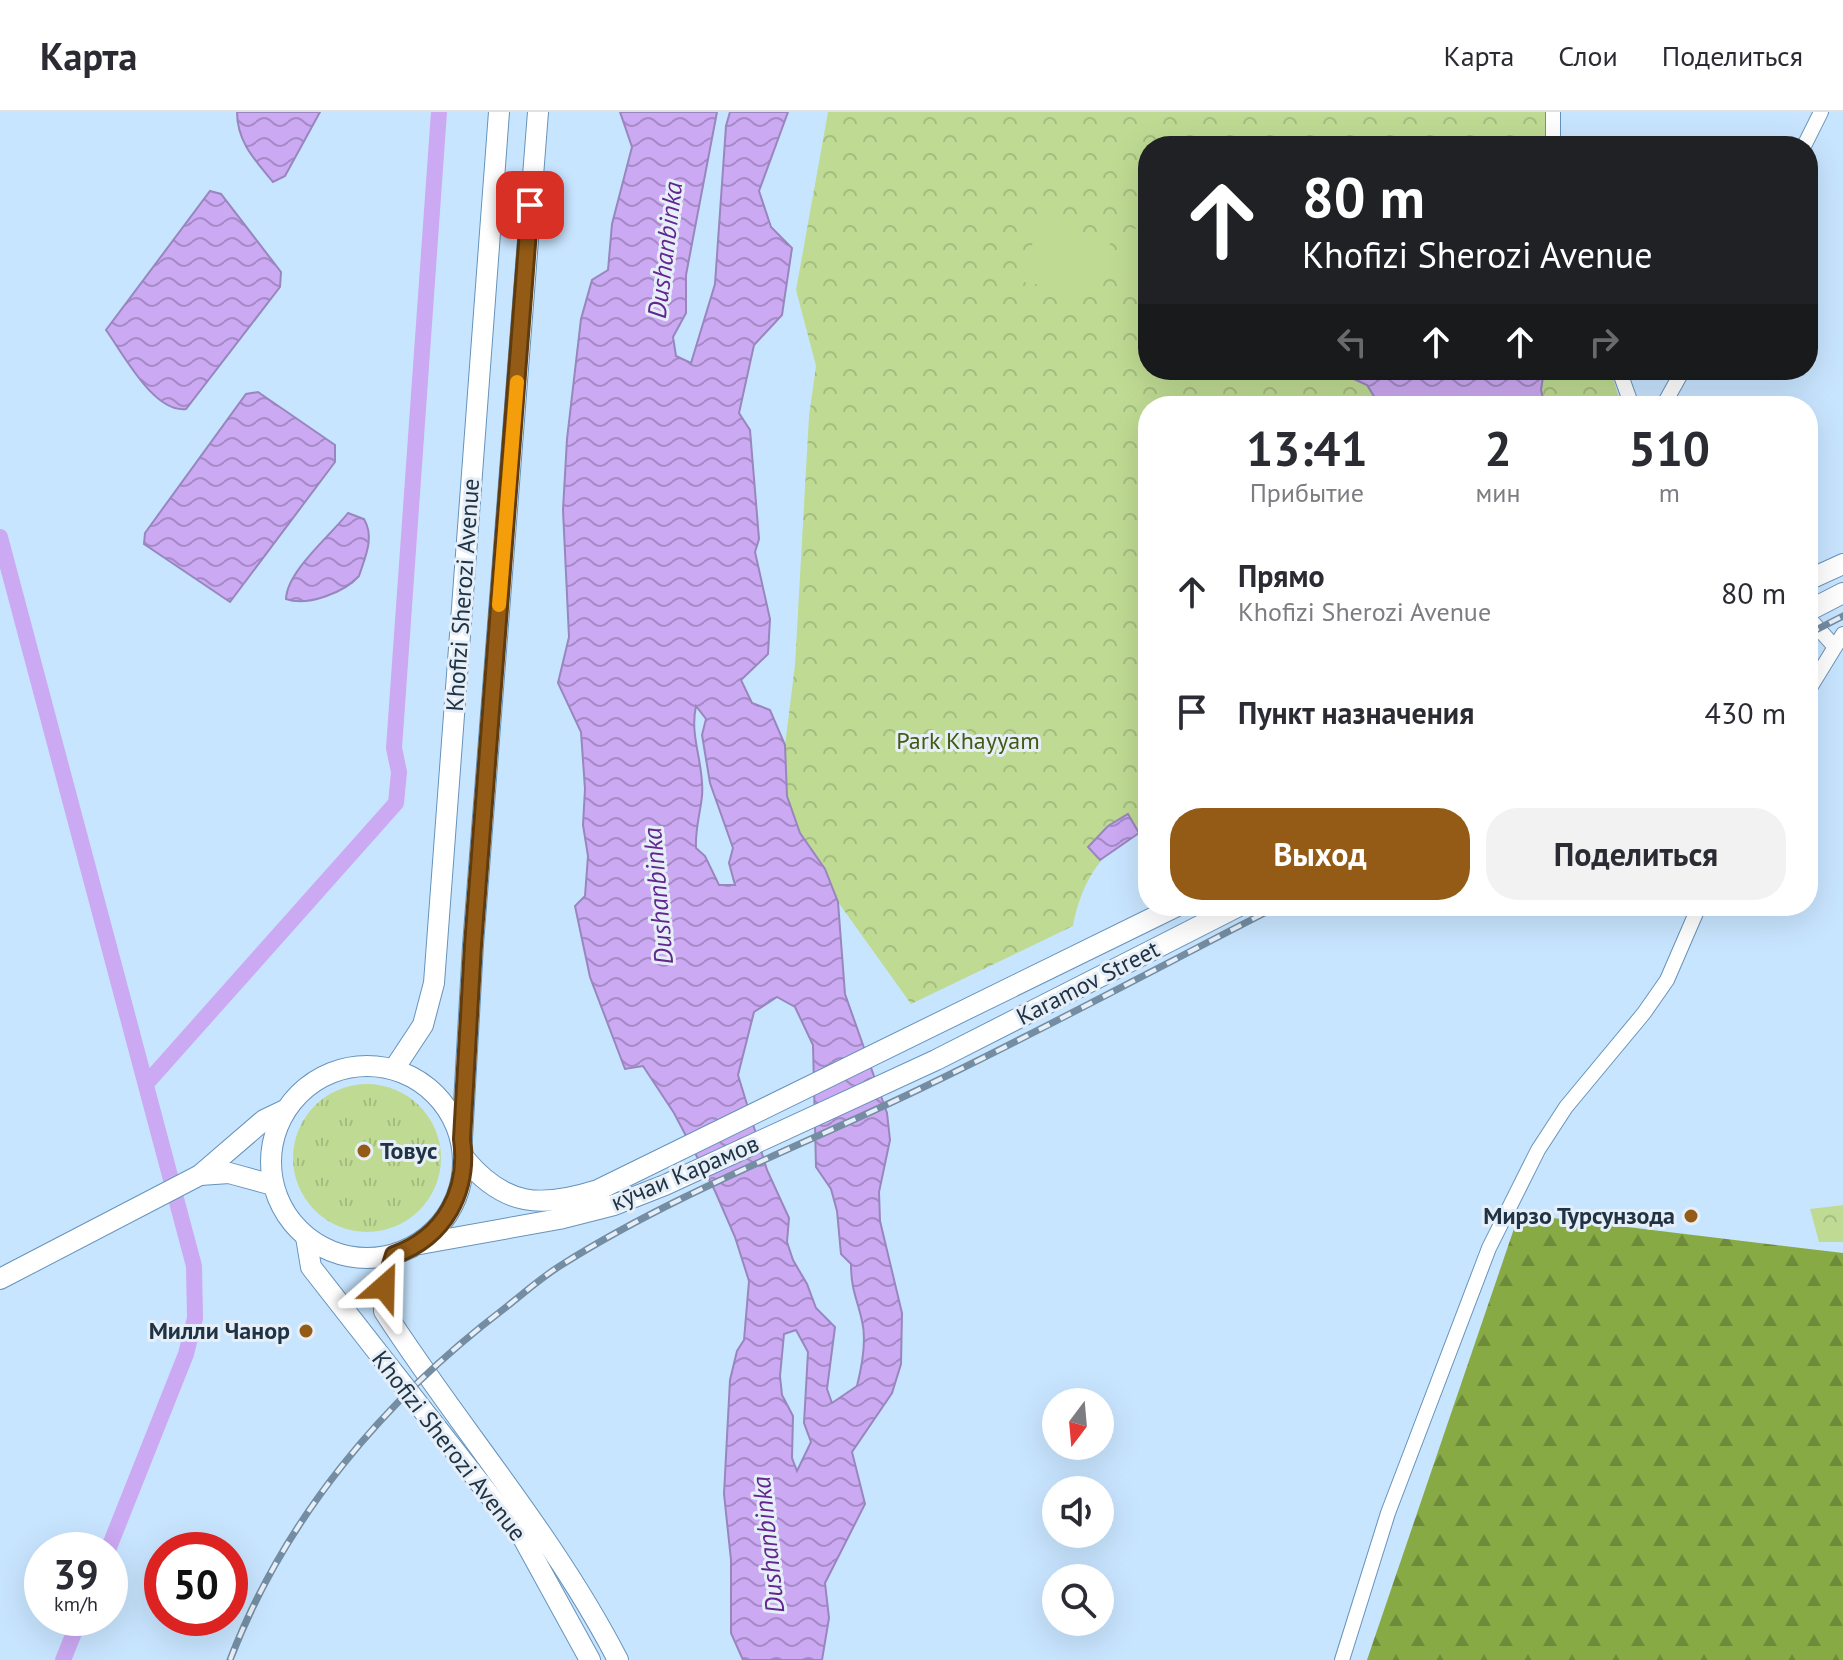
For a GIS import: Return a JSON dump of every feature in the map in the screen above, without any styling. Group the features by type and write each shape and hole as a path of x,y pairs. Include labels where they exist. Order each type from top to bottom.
{"main road":[{"name":"Khofizi Sherozi Avenue","path":"394,1069 423,1025 434,983 499,112"},
{"name":"Khofizi Sherozi Avenue","path":"462,1139 473,945 538,112"},
{"path":"1818,575 1843,564"},
{"path":"1818,608 1843,593"},
{"name":"Karamov Street","path":"923,1033 1157,916"},
{"name":"Karamov Street","path":"936,1060 1219,916"},
{"name":"кӯчаи Карамов","path":"465,1159 489,1184 503,1192 540,1203 598,1190 923,1033"},
{"name":"кӯчаи Карамов","path":"420,1244 559,1219 614,1205 665,1185 936,1060"},
{"path":"0,1279 200,1175 264,1120 285,1110 313,1083 344,1068 369,1065 394,1069 417,1079 437,1094 452,1115 462,1139 465,1159 460,1192 444,1221 420,1244 394,1255 348,1256 321,1247 306,1237 291,1222 273,1185 270,1159 275,1133 285,1110"},
{"path":"200,1175 229,1173 273,1185"},
{"name":"Khofizi Sherozi Avenue","path":"306,1237 311,1267 523,1538 590,1660"},
{"name":"Khofizi Sherozi Avenue","path":"394,1255 384,1287 384,1311 538,1525 584,1594 618,1660"}],"street":[{"path":"1553,112 1553,136"},
{"path":"1809,136 1821,112"},
{"path":"1818,623 1838,640 1818,674"},
{"path":"1342,1660 1388,1513 1489,1248 1538,1150 1566,1107 1644,1013 1667,980 1695,916"}],"green space":[{"name":"Park Khayyam","path":"828,112 1546,112 1546,136 1138,136 1138,380 1614,380 1618,396 1138,396 1138,834 1118,844 1097,867 1088,880 1073,926 911,1004 838,902 825,869 800,833 787,796 785,745 795,665 809,416 816,366 796,290"},
{"path":"1038,221 1111,239 1098,295 1023,282"},
{"path":"1128,227 1138,230 1138,276 1116,271"},
{"path":"367,1084 395,1090 419,1106 435,1130 441,1158 435,1186 419,1210 395,1226 367,1232 339,1226 315,1210 299,1186 293,1158 299,1130 315,1106 339,1090"},
{"path":"1843,1205 1843,1242 1819,1242 1810,1209"},
{"path":"1519,1214 1843,1253 1843,1660 1367,1660"}],"water":[{"path":"237,112 320,112 285,176 273,182 244,142"},
{"name":"Dushanbinka","path":"620,112 717,112 686,275 686,313 673,337 676,356 691,363 715,284 726,126 730,112 788,112 759,191 771,227 792,248 782,315 754,345 739,413 750,430 759,539 755,552 770,619 768,654 741,680 752,703 770,710 785,745 787,796 800,833 825,869 838,902 845,994 887,1113 890,1140 879,1192 880,1221 902,1313 901,1364 892,1393 852,1452 865,1504 825,1583 829,1618 822,1660 743,1660 731,1633 731,1560 724,1494 730,1380 737,1351 744,1340 749,1281 735,1237 715,1191 674,1113 643,1066 625,1069 590,977 575,906 585,896 588,856 583,825 585,789 581,732 558,683 569,637 563,510 567,439 581,319 592,280 608,270 612,224 632,147","holes":["696,706 706,719 702,735 710,783 733,848 729,863 735,885 719,885 705,856 696,848 702,796 694,729","777,997 795,1007 813,1045 816,1167 831,1189 837,1211 841,1254 851,1264 864,1337 857,1386 832,1403 827,1389 835,1327 816,1308 793,1260 787,1242 789,1218 767,1170 738,1075 754,1012","796,1330 808,1352 804,1423 811,1442 797,1471 792,1458 793,1416 782,1395 780,1376 784,1334"]},
{"path":"210,191 221,194 281,272 280,287 186,409 174,408 151,392 106,330"},
{"path":"1356,380 1542,380 1542,396 1374,396 1367,385"},
{"path":"258,392 335,445 335,462 230,602 144,544 145,533 246,394"},
{"path":"348,513 364,519 369,533 368,548 359,576 325,596 304,601 286,599 288,588 301,566"},
{"path":"1128,814 1138,834 1100,860 1088,847 1108,826"}],"waterway":[{"path":"146,1084 396,803 399,772 394,748 439,112"},
{"path":"0,537 194,1266 195,1318 186,1354 115,1532"},
{"path":"63,1660 73,1636"}],"railway":[{"path":"1818,629 1843,616"},
{"path":"230,1660 279,1558 309,1510 343,1465 379,1422 419,1382 548,1274 651,1214 972,1063 1259,916"}],"slow traffic":[{"path":"499,605 517,382"}],"place":[{"name":"Товус","path":"364,1151"},
{"name":"Мирзо Турсунзода","path":"1691,1216"},
{"name":"Милли Чанор","path":"306,1331"}],"route":[{"path":"384,1287 394,1255 420,1244 444,1221 460,1192 465,1159 462,1139 473,945 530,205"}]}
